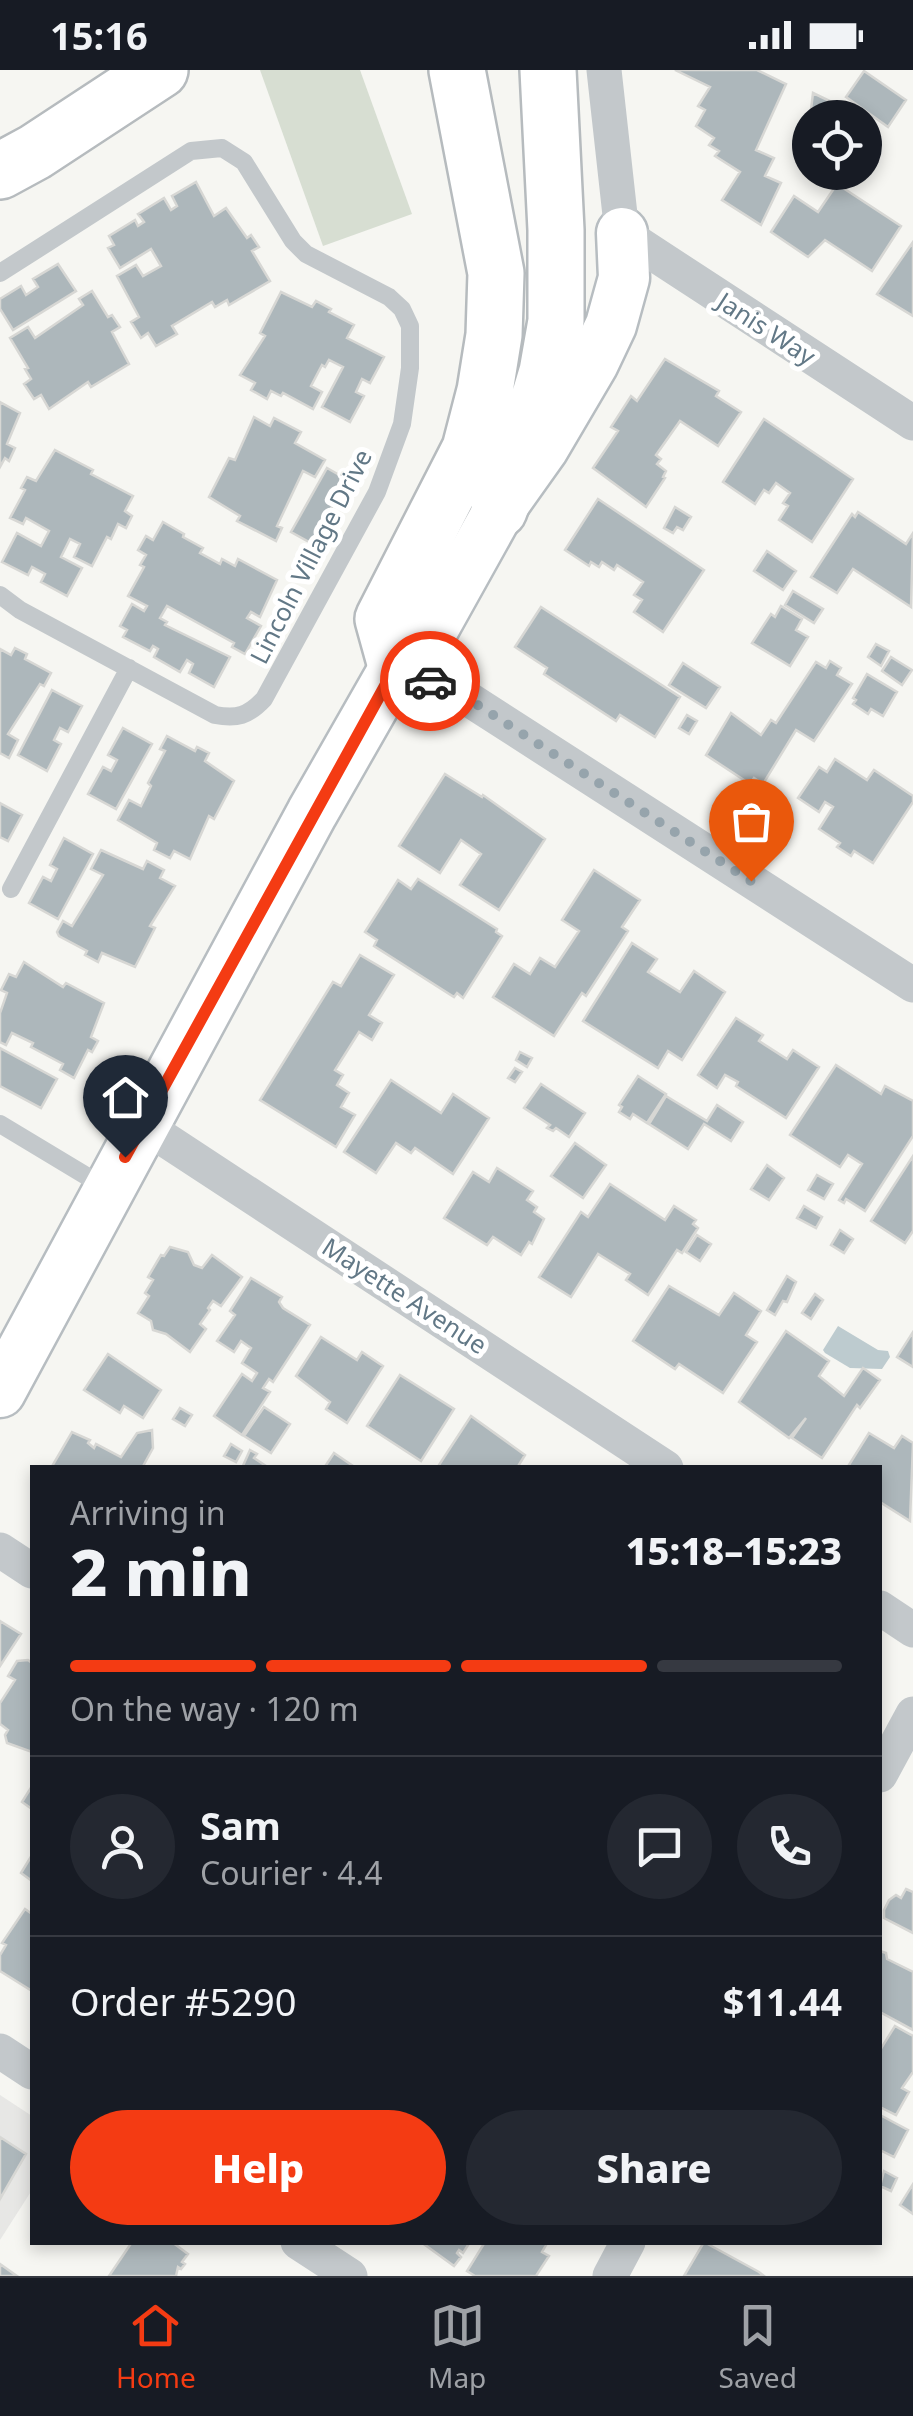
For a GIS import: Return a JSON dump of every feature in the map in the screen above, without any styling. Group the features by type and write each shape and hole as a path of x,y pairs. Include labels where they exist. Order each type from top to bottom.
{"main road":[{"path":"0,171 160,70"},
{"path":"396,666 383,620 470,449 494,335 496,273 457,70"},
{"path":"499,510 537,405 556,321 548,70"},
{"path":"0,1392 396,666 425,643 499,510 569,404 611,325 624,278 622,234"}],"street":[{"path":"604,70 622,234"},
{"name":"Janis Way","path":"622,234 913,423"},
{"path":"396,666 459,693 913,985"},
{"name":"Mayette Avenue","path":"143,1125 661,1465"},
{"path":"0,1550 30,1570"},
{"path":"882,1609 913,1630"},
{"path":"882,1771 913,1714"},
{"path":"0,2051 30,2071"},
{"path":"303,2245 350,2276"},
{"path":"610,2276 626,2245"}],"lane":[{"name":"Lincoln Village Drive","path":"0,273 191,151 222,148 244,162 306,254 388,297 402,308 410,326 410,368 402,424 377,492 264,699 251,713 233,719 215,716 20,610 0,595"},
{"path":"10,889 129,668"},
{"path":"0,1124 108,1189"}],"shaded area":[{"path":"260,70 360,70 412,214 323,246"},
{"path":"838,1326 878,1350 888,1351 890,1357 882,1369 850,1368 825,1353 823,1350"},
{"path":"0,2095 30,2115 30,2193 0,2240"}],"building":[{"path":"675,70 757,70 786,84 756,150 774,158 765,176 781,183 761,225 722,200 740,172 715,156 719,151 709,145 714,138 696,126 705,110 698,106 710,87"},
{"path":"864,71 906,100 888,127 882,123 882,100 846,97"},
{"path":"196,182 214,216 226,208 247,238 251,235 259,247 252,251 270,281 229,305 227,300 215,307 212,302 172,326 177,334 156,346 148,333 141,338 131,322 139,317 117,276 136,265 143,276 161,266 151,249 120,268 108,248 114,245 109,236 135,220 138,226 144,222 138,214 164,198 171,210 177,206 172,196"},
{"path":"833,190 846,190 901,226 872,271 825,240 808,257 771,232 794,196 818,212"},
{"path":"913,242 913,316 877,294"},
{"path":"58,264 76,291 13,330 0,309 0,299 21,286 26,295 38,287 33,279"},
{"path":"92,291 108,317 112,315 120,327 112,332 129,364 91,387 88,382 49,409 41,395 34,399 24,384 31,379 25,369 28,368 10,338 28,327 35,338 83,305 79,299"},
{"path":"281,292 312,307 316,301 331,309 329,312 354,325 347,338 384,357 370,383 362,379 356,392 364,396 350,422 322,407 343,367 329,360 311,386 322,392 313,409 283,393 281,396 271,391 267,399 251,390 255,383 240,375 265,336 260,333"},
{"path":"665,359 719,391 716,396 741,412 718,446 680,421 656,455 661,459 657,464 666,471 665,478 646,507 593,468 618,431 611,427 631,396 637,401"},
{"path":"0,402 20,413 7,444 15,448 9,461 5,458 0,467"},
{"path":"254,417 270,426 274,418 301,432 295,443 325,460 315,477 303,471 277,526 282,528 276,541 237,521 240,516 209,497 229,458 235,460"},
{"path":"764,419 853,479 812,542 779,520 788,506 783,503 790,493 776,483 769,493 764,490 755,504 723,482"},
{"path":"55,450 133,496 125,511 132,516 126,528 118,524 92,566 74,557 80,544 70,539 61,557 82,568 67,596 41,582 45,574 32,567 28,575 2,562 17,533 41,546 49,531 26,518 23,524 10,518 25,490 21,488 27,477 36,481"},
{"path":"327,468 355,484 341,509 333,505 325,518 334,523 320,548 291,532"},
{"path":"598,499 704,570 663,632 634,612 642,600 634,595 643,582 617,565 614,570 602,562 599,567 591,562 589,566 565,550"},
{"path":"675,507 691,517 683,530 677,527 673,533 664,528"},
{"path":"858,512 906,544 913,533 911,607 853,569 837,593 811,577 852,514 855,517"},
{"path":"163,522 203,548 200,553 220,564 222,559 235,566 238,559 277,580 260,617 251,612 247,618 261,626 245,654 232,647 234,643 167,606 160,618 167,622 165,625 230,657 214,687 189,673 193,664 187,660 180,672 154,657 158,649 153,646 150,651 123,637 127,630 120,626 132,604 144,611 147,606 128,596 144,567 140,565 146,555 138,550 146,536 153,540"},
{"path":"767,551 796,571 783,590 754,571"},
{"path":"793,591 823,609 814,623 785,605"},
{"path":"781,606 802,619 796,630 808,637 790,666 752,643"},
{"path":"541,607 680,697 655,737 620,715 616,721 544,674 547,668 515,647"},
{"path":"876,644 889,651 881,666 868,657"},
{"path":"15,648 27,654 25,659 51,673 8,734 18,740 9,758 0,753 0,649 11,655"},
{"path":"891,657 912,670 902,685 882,671"},
{"path":"830,661 841,668 837,675 852,684 814,741 796,730 763,784 754,778 750,784 706,755 731,713 761,735 771,720 776,723 816,662 826,668"},
{"path":"683,663 720,687 706,708 669,685"},
{"path":"867,674 897,692 883,716 871,709 868,714 853,704"},
{"path":"52,690 82,706 68,732 60,728 54,740 61,744 47,771 18,755"},
{"path":"687,715 697,721 689,734 679,728"},
{"path":"123,728 152,744 116,809 88,794 103,767 111,771 117,760 108,755"},
{"path":"167,736 195,751 197,747 209,753 205,761 234,781 214,819 209,816 190,859 174,851 170,858 154,850 157,843 118,820 129,800 141,806 165,751 160,749"},
{"path":"835,759 867,780 874,770 913,796 913,802 873,863 854,851 851,856 819,829 833,807 825,802 819,812 798,798 819,767 827,772"},
{"path":"445,774 483,795 545,839 499,910 460,885 481,854 461,840 440,873 399,846"},
{"path":"0,803 22,815 8,841 0,837"},
{"path":"64,838 93,854 58,919 29,903 43,877 51,881 57,869 50,865"},
{"path":"101,850 143,869 147,861 164,870 160,878 175,886 150,926 155,928 135,967 102,953 98,962 57,932 63,921 72,926 103,875 91,869"},
{"path":"594,870 640,900 622,927 628,931 586,996 582,993 554,1036 493,997 514,964 530,974 540,958 555,967 579,931 562,920"},
{"path":"418,879 502,936 463,998 457,993 454,997 374,946 377,940 365,932 398,880 411,889"},
{"path":"632,943 657,959 648,972 680,992 694,971 725,992 682,1060 668,1051 658,1068 583,1021"},
{"path":"360,955 394,975 369,1015 382,1023 372,1040 359,1032 335,1070 343,1075 337,1085 349,1093 341,1107 355,1115 336,1147 260,1100 333,982 341,986"},
{"path":"24,962 63,987 66,983 104,1003 91,1037 98,1041 92,1052 88,1050 74,1078 60,1070 63,1064 31,1047 33,1043 12,1033 6,1045 0,1042 0,1013 7,993 1,990 9,974 16,977"},
{"path":"736,1018 763,1035 759,1041 787,1059 793,1050 819,1067 786,1118 725,1075 717,1088 698,1075"},
{"path":"0,1048 57,1079 41,1108 0,1086"},
{"path":"520,1052 532,1058 527,1067 516,1060"},
{"path":"836,1065 881,1094 885,1086 913,1101 913,1136 865,1211 846,1199 844,1203 839,1200 862,1164 848,1155 840,1167 790,1135"},
{"path":"515,1068 522,1072 515,1082 508,1078"},
{"path":"638,1076 666,1094 647,1123 633,1114 630,1119 619,1112 619,1105"},
{"path":"391,1080 441,1113 453,1094 489,1118 453,1174 415,1148 411,1153 396,1143 376,1173 344,1152"},
{"path":"541,1084 585,1113 569,1137 556,1128 547,1128 550,1125 524,1108"},
{"path":"666,1096 707,1121 717,1105 743,1122 731,1141 704,1124 688,1149 649,1124"},
{"path":"575,1143 606,1165 583,1198 551,1176"},
{"path":"913,1156 913,1231 905,1243 871,1221"},
{"path":"767,1165 784,1178 769,1200 751,1189"},
{"path":"497,1168 533,1191 527,1200 544,1219 532,1244 529,1242 521,1255 493,1237 487,1245 444,1218 473,1172 489,1182"},
{"path":"817,1175 833,1184 824,1199 808,1190"},
{"path":"610,1184 665,1220 674,1206 696,1220 693,1224 698,1228 682,1253 677,1250 648,1295 626,1280 630,1274 598,1254 571,1297 539,1277 581,1212 588,1217"},
{"path":"804,1206 822,1217 816,1228 797,1218"},
{"path":"840,1230 853,1239 844,1253 831,1245"},
{"path":"697,1235 711,1244 700,1261 686,1252"},
{"path":"170,1247 188,1252 194,1265 202,1268 212,1255 242,1277 221,1306 213,1301 208,1308 200,1324 206,1329 190,1352 166,1334 153,1330 151,1321 138,1313 149,1296 145,1293 153,1280 148,1277"},
{"path":"787,1276 796,1282 787,1302 783,1301 775,1315 767,1310"},
{"path":"251,1278 282,1297 279,1302 283,1308 310,1325 273,1382 269,1379 263,1388 270,1392 242,1435 214,1416 242,1374 252,1381 257,1373 242,1363 251,1348 241,1341 234,1352 217,1341 235,1315 230,1311"},
{"path":"669,1286 719,1315 734,1293 761,1311 746,1335 757,1342 723,1393 679,1364 675,1369 633,1341"},
{"path":"815,1294 823,1300 811,1319 802,1313"},
{"path":"786,1331 829,1361 819,1376 844,1396 863,1368 880,1380 860,1408 857,1405 822,1458 792,1438 806,1418 789,1438 739,1402"},
{"path":"913,1332 913,1367 897,1357"},
{"path":"321,1337 357,1360 362,1352 383,1366 347,1423 326,1409 330,1402 296,1376"},
{"path":"108,1354 161,1390 143,1418 124,1406 120,1413 84,1390"},
{"path":"400,1375 454,1409 421,1461 367,1426"},
{"path":"264,1407 290,1424 271,1453 244,1436"},
{"path":"180,1408 192,1415 185,1426 173,1419"},
{"path":"471,1416 525,1455 519,1465 439,1465"},
{"path":"152,1430 153,1448 144,1465 53,1465 72,1432 90,1440 88,1443 94,1448 96,1444 121,1457 137,1433"},
{"path":"869,1433 894,1448 902,1436 913,1443 910,1521 882,1503 882,1465 849,1465"},
{"path":"231,1444 242,1451 236,1462 224,1456"},
{"path":"250,1450 264,1465 243,1465"},
{"path":"334,1453 352,1465 326,1465"},
{"path":"0,1621 21,1634 0,1666"},
{"path":"17,1661 30,1662 30,1751 7,1743 8,1730 0,1724 0,1703 15,1680 8,1676"},
{"path":"30,1789 30,1808 22,1802"},
{"path":"30,1858 30,1880 21,1873"},
{"path":"906,1889 913,1892 913,1933 884,1918 889,1900 896,1895 901,1898"},
{"path":"25,1909 30,1913 30,1990 0,1971 0,1955 6,1945 2,1943"},
{"path":"882,1952 887,1959 913,1972 913,2030 882,2013"},
{"path":"895,2026 913,2036 913,2072 902,2088 909,2092 896,2115 882,2108 882,2047"},
{"path":"882,2116 908,2130 894,2157 882,2151"},
{"path":"0,2137 26,2154 0,2199"},
{"path":"884,2171 897,2178 891,2191 882,2187"},
{"path":"913,2184 913,2214 900,2205"},
{"path":"130,2245 176,2245 188,2254 176,2276 109,2276"},
{"path":"425,2245 468,2245 463,2253 459,2250 461,2257 454,2266"},
{"path":"483,2245 546,2245 542,2252 549,2256 536,2276 475,2276 467,2271"},
{"path":"702,2245 710,2245 764,2276 684,2276"},
{"path":"0,2264 17,2276 0,2276"}],"way so far":[{"path":"430,681 459,693 751,881"}],"route":[{"path":"125,1157 396,666 430,681"}]}
